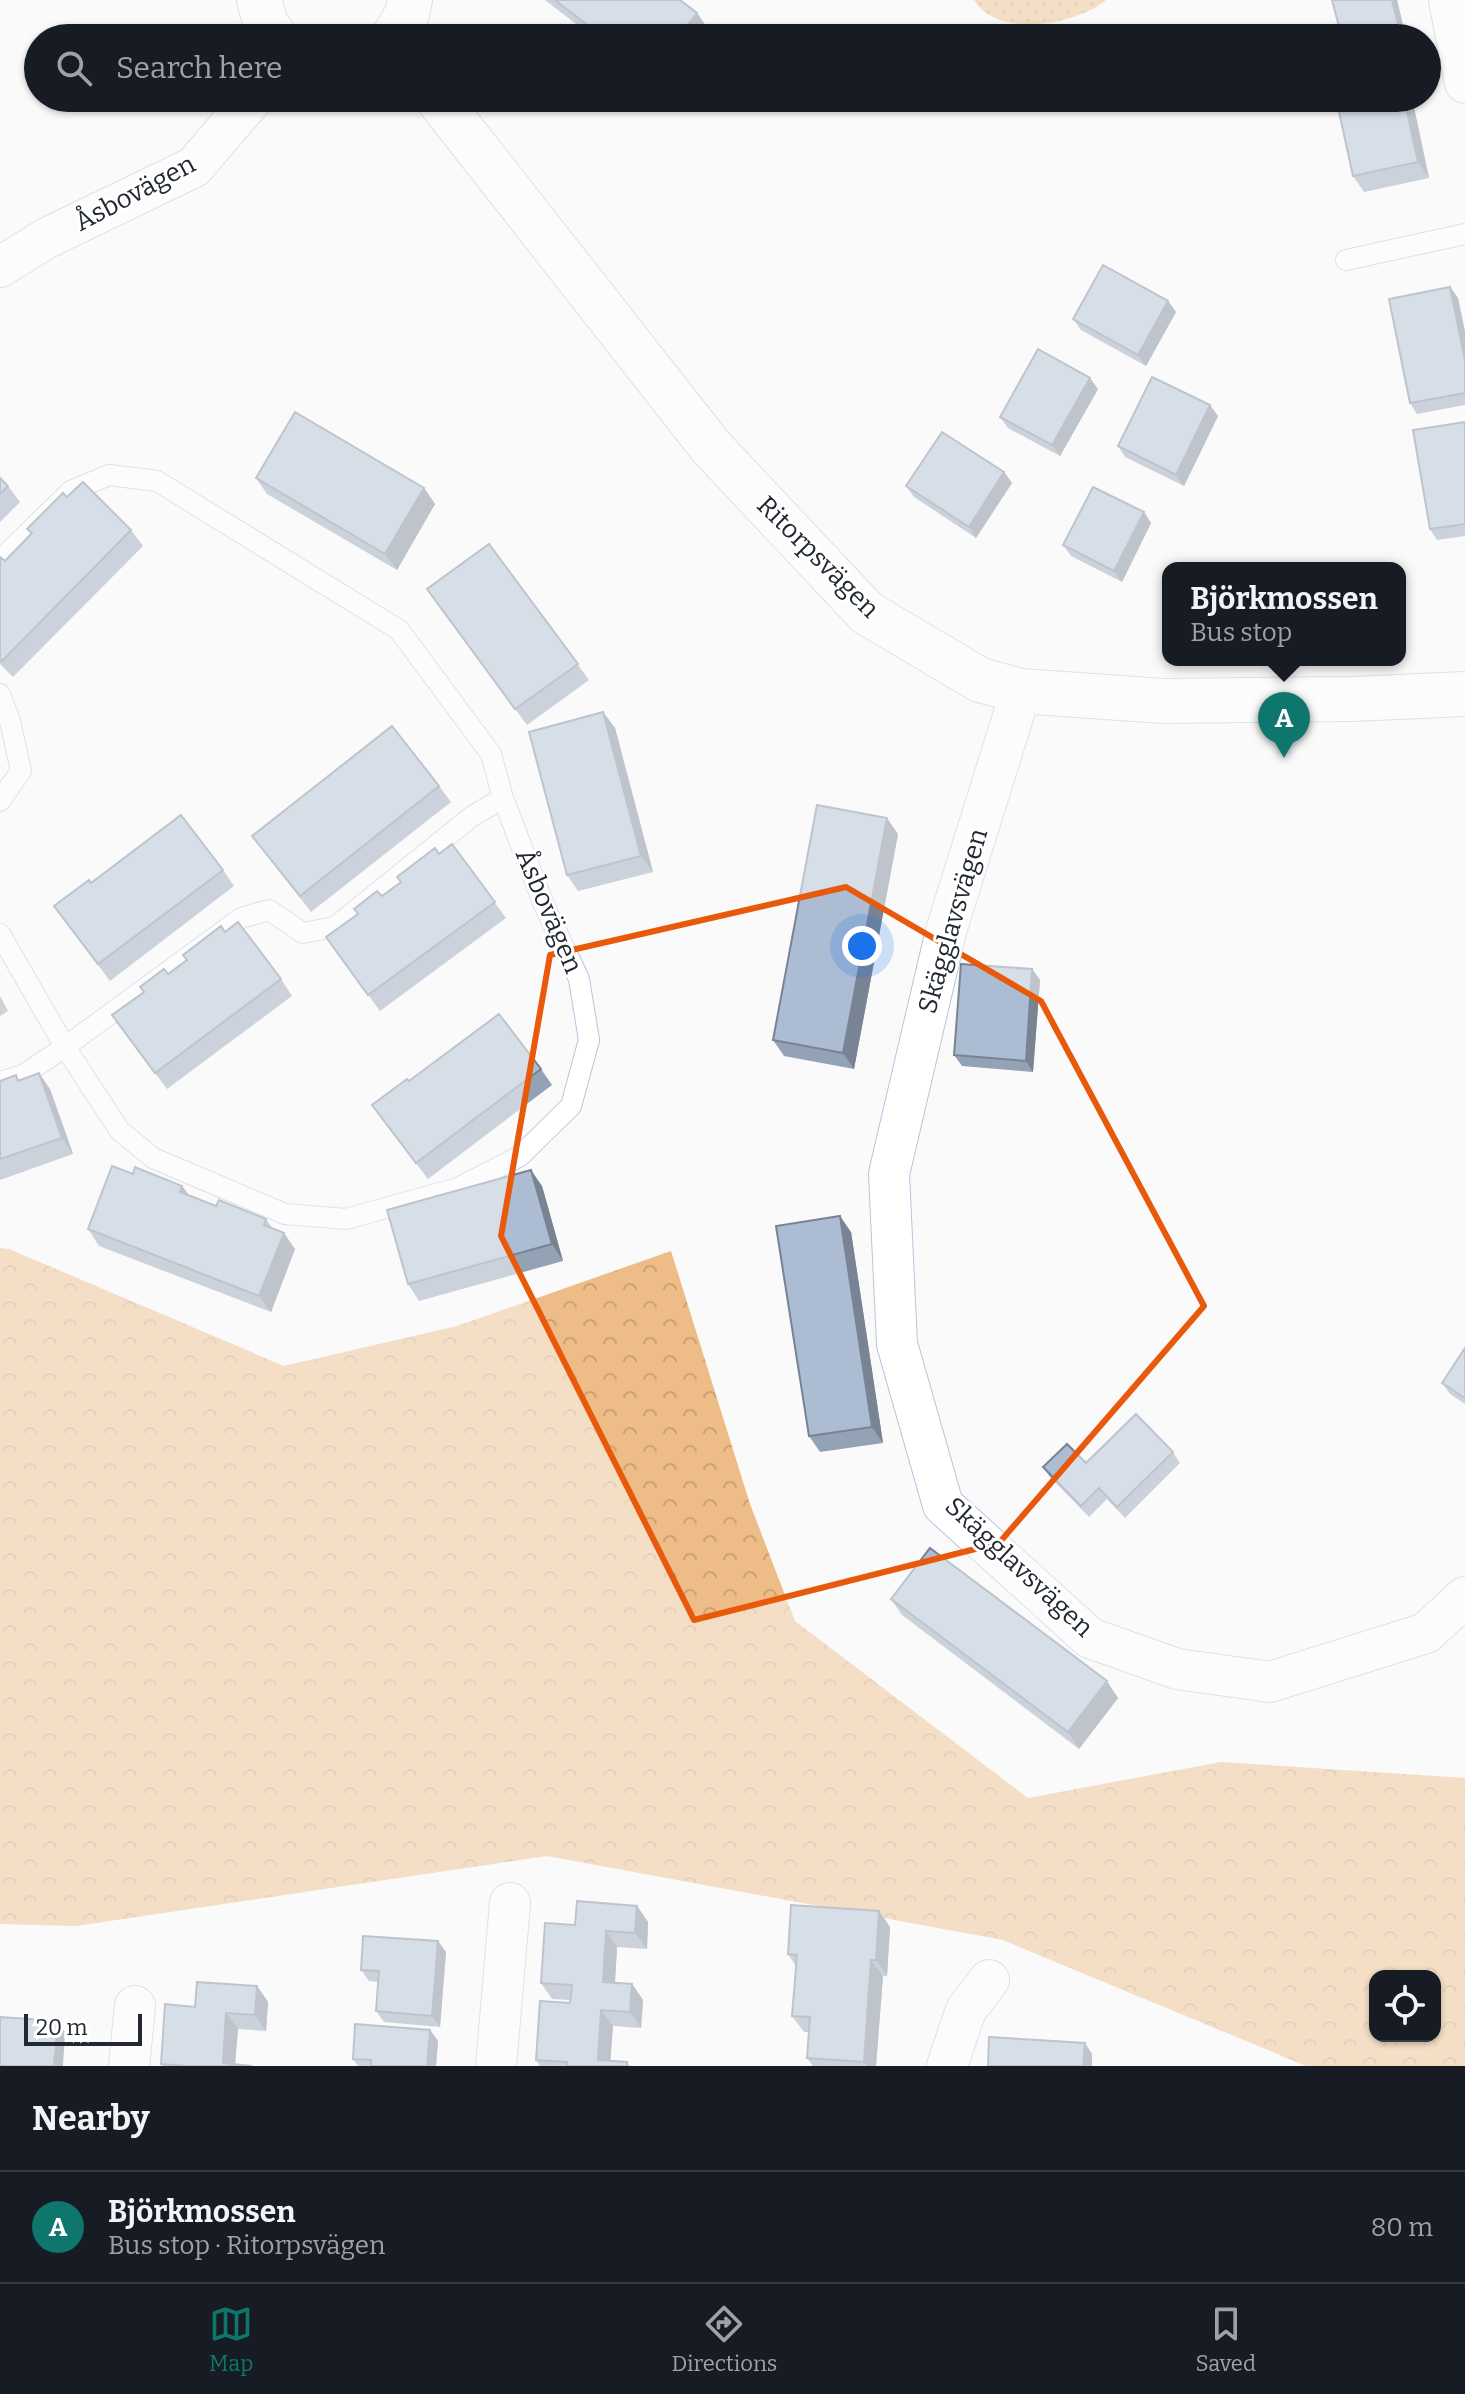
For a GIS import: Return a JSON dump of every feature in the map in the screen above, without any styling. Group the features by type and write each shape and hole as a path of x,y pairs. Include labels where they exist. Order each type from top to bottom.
{"street":[{"path":"259,0 266,24"},
{"path":"401,24 410,0"},
{"path":"1449,0 1465,83"},
{"name":"Åsbovägen","path":"0,267 47,238 194,167 241,112"},
{"name":"Ritorpsvägen","path":"448,112 711,447 867,613 980,680 1021,691 1163,701 1465,694"},
{"name":"Skägglavsvägen","path":"1021,691 946,931 889,1174 897,1344 943,1505 1090,1638 1177,1669 1270,1682 1426,1633 1465,1597"},
{"path":"496,2066 510,1903"},
{"path":"947,2066 966,2010 989,1980"},
{"path":"129,2066 135,2006"}],"lane":[{"path":"1346,260 1465,234"},
{"name":"Åsbovägen","path":"0,560 71,491 109,475 157,481 399,630 491,754 503,798 544,905 579,979 589,1040 571,1106 520,1156 458,1188 346,1219 285,1214 153,1158 120,1131 65,1047 0,934"},
{"path":"0,694 10,721 21,771 0,801"},
{"path":"0,1082 23,1075 65,1047 241,918 269,910 303,933 335,927 471,817 503,798"}],"highlighted area":[{"path":"846,887 1041,1001 1204,1306 999,1543 694,1620 501,1236 550,955"}],"green space":[{"path":"974,0 1106,0 1093,9 1058,21 1018,24 985,12"},
{"path":"0,1248 9,1249 284,1366 457,1326 671,1251 750,1504 795,1621 1028,1798 1221,1762 1465,1778 1465,2066 1306,2066 1003,1940 547,1856 76,1926 0,1924"}],"building":[{"path":"555,0 680,0 697,13 688,24 586,24"},
{"path":"1332,0 1392,0 1398,24 1338,24"},
{"path":"1339,112 1407,112 1418,162 1353,176"},
{"path":"1103,265 1168,301 1138,355 1073,319"},
{"path":"1450,287 1465,360 1465,393 1410,403 1389,299"},
{"path":"1038,349 1090,378 1052,445 1000,417"},
{"path":"1152,377 1210,405 1176,475 1118,446"},
{"path":"295,412 424,488 385,554 256,478"},
{"path":"1465,422 1465,524 1430,529 1413,430"},
{"path":"942,432 1004,472 969,527 906,486"},
{"path":"0,478 8,486 0,494"},
{"path":"83,482 131,530 2,661 0,557 5,561 32,533 27,529 63,493 67,497"},
{"path":"1093,487 1144,512 1114,571 1063,545"},
{"path":"489,544 578,664 515,709 427,589"},
{"path":"603,712 641,856 567,875 529,732"},
{"path":"392,726 439,786 300,896 252,836"},
{"path":"817,805 887,818 843,1053 773,1040"},
{"path":"181,815 223,870 98,964 54,906 89,880 91,883"},
{"path":"452,844 495,902 368,995 326,937 358,914 354,909 377,891 382,896 401,882 397,877 435,848 439,854"},
{"path":"238,922 281,979 155,1073 112,1015 144,992 140,987 164,969 168,974 187,960 183,955 221,926 225,932"},
{"path":"961,964 1032,969 1026,1061 954,1055"},
{"path":"499,1014 541,1069 416,1163 372,1105"},
{"path":"39,1073 62,1138 0,1159 0,1081 16,1075 18,1081"},
{"path":"112,1166 133,1174 135,1167 182,1186 180,1192 216,1206 219,1200 266,1219 264,1225 284,1233 259,1296 88,1229"},
{"path":"531,1170 552,1244 408,1284 387,1210"},
{"path":"840,1216 872,1427 809,1436 776,1226"},
{"path":"1465,1348 1465,1398 1442,1383"},
{"path":"1136,1414 1173,1452 1117,1507 1099,1488 1081,1506 1043,1467 1067,1444 1086,1463"},
{"path":"930,1548 1107,1681 1068,1732 891,1599"},
{"path":"577,1901 637,1906 635,1933 606,1931 603,1982 632,1984 630,2012 601,2010 598,2060 627,2062 627,2066 567,2066 567,2062 536,2060 540,2001 570,2003 572,1985 541,1983 545,1923 575,1925"},
{"path":"791,1905 879,1911 876,1960 871,1960 864,2062 807,2058 810,2017 792,2016 797,1955 788,1954"},
{"path":"363,1936 438,1941 432,2016 376,2011 379,1971 361,1970"},
{"path":"197,1982 257,1986 255,2015 226,2013 223,2063 252,2066 161,2064 165,2004 195,2007"},
{"path":"0,2017 58,2021 54,2066 0,2066"},
{"path":"355,2024 430,2030 427,2066 371,2066 371,2060 353,2059"},
{"path":"989,2037 1085,2043 1083,2066 988,2066"}],"place":[{"name":"Björkmossen","path":"1284,758"}]}
